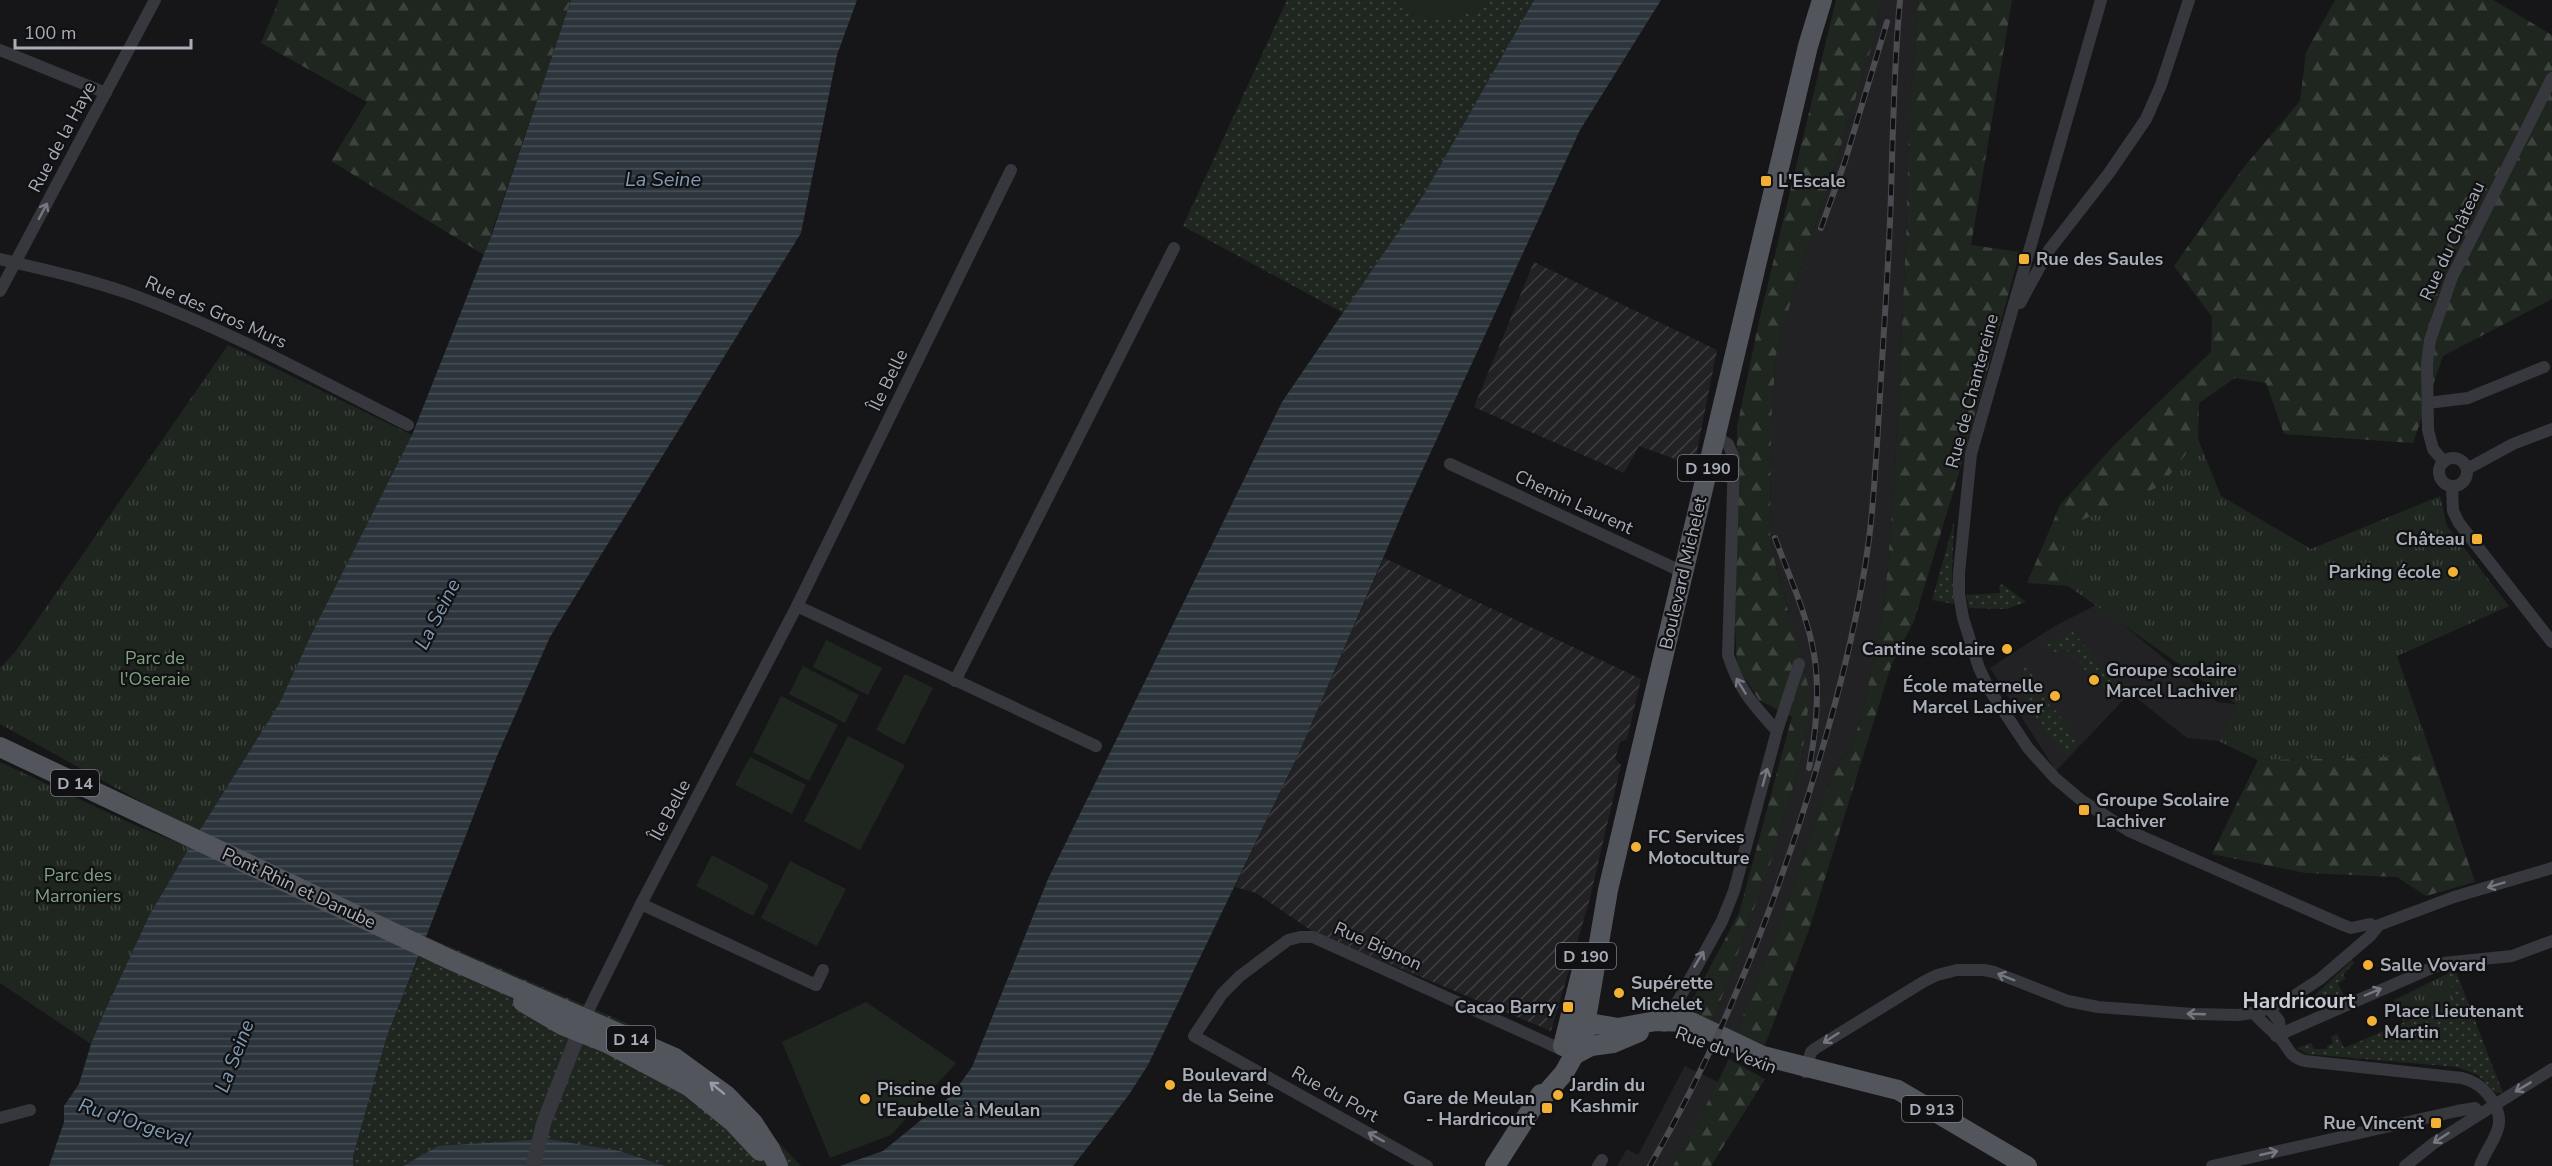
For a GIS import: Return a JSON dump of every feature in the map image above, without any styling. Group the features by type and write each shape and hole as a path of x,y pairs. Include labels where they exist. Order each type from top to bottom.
{"main road":[{"name":"Boulevard Michelet","path":"1808,46 1816,0"},
{"name":"Boulevard Michelet","path":"1578,1035 1584,961 1608,890 1808,46 1822,0"},
{"name":"Pont Rhin et Danube","path":"0,747 448,958 560,1023 582,1024"},
{"name":"Rue du Vexin","path":"1578,1035 1613,1043 1642,1031 1691,1022 1758,1054 1805,1070 1893,1087 2026,1166"},
{"name":"D 14","path":"582,1024 607,1043 704,1096 733,1122 773,1166"},
{"name":"D 14","path":"582,1024 675,1058 700,1074 726,1095 753,1122 778,1166"},
{"name":"D 190","path":"1495,1166 1535,1106 1560,1079 1578,1035"}],"street":[{"name":"Rue de la Haye","path":"0,291 155,0"},
{"name":"Rue de Chantereine","path":"2101,0 1971,454 1959,573 1959,594 1970,640 1979,668 2002,712 2028,748 2055,778 2110,820 2154,842 2343,925 2351,928 2370,924 2375,927"},
{"path":"2009,322 2049,250 2109,173 2146,119 2161,85 2189,0"},
{"path":"0,50 106,93"},
{"name":"Rue du Château","path":"2552,78 2448,287 2430,340 2427,363 2429,437 2433,449 2444,462 2440,469 2440,476 2446,484 2452,486 2452,505 2459,523 2552,642"},
{"name":"Île Belle","path":"582,1024 641,904 797,606 1011,170"},
{"path":"955,681 1174,248"},
{"name":"Rue des Gros Murs","path":"0,259 134,296 176,312 274,357 408,425"},
{"path":"2428,403 2468,398 2544,367"},
{"path":"2466,469 2513,444 2552,429"},
{"path":"1715,436 1731,449 1734,458 1728,655 1737,681 1753,705 1777,731"},
{"path":"2444,462 2457,459 2466,469 2464,481 2452,486"},
{"name":"Chemin Laurent","path":"1450,464 1683,572"},
{"path":"1707,471 1733,478"},
{"path":"797,606 1096,746"},
{"path":"1665,1025 1722,921 1734,891 1777,731 1799,664"},
{"path":"1805,1070 1811,1052 1816,1048 1923,982 1947,972 1970,970 1994,972 2068,1001 2098,1007 2193,1014 2254,1013 2303,992 2370,936 2375,927 2454,897 2552,868"},
{"path":"641,904 816,985 823,970"},
{"name":"Rue Bignon","path":"1194,1036 1222,994 1240,976 1288,940 1300,937 1313,938 1578,1035"},
{"path":"2280,1036 2443,963 2512,956 2552,941"},
{"path":"2269,1008 2279,1021 2280,1036"},
{"path":"2254,1013 2280,1036 2291,1055 2305,1061 2462,1078 2476,1082 2495,1104 2499,1112 2500,1124 2480,1166"},
{"path":"533,1166 543,1122 582,1024"},
{"name":"Rue du Port","path":"1194,1036 1427,1166"},
{"path":"2404,1166 2481,1112 2552,1069"},
{"path":"2476,1082 2479,1088 2481,1112"},
{"path":"2212,1166 2457,1110 2475,1108 2481,1112"},
{"path":"0,1118 30,1110"}],"shaded area":[{"path":"1881,0 1918,0 1909,122 1906,243 1894,490 1885,598 1866,698 1852,748 1833,771 1783,917 1736,1033 1712,1024 1773,856 1802,756 1809,693 1804,671 1793,658 1789,613 1770,543 1771,423 1776,355 1799,272 1874,39"},
{"path":"1534,262 1717,350 1694,466 1639,446 1624,473 1474,407"},
{"path":"1384,558 1641,679 1627,739 1620,742 1615,759 1621,765 1589,902 1551,1031 1315,933 1256,893 1235,887 1298,755"},
{"name":"Groupe scolaire Marcel Lachiver","path":"2098,604 2217,702 2236,704 2218,741 2187,738 2130,693 2056,771 1990,668 2053,627"},
{"path":"1685,1066 1718,1082 1673,1166 1617,1166 1627,1149 1638,1155"}],"green space":[{"path":"279,0 571,0 484,255 331,161 367,102 261,43"},
{"path":"1287,0 1534,0 1424,194 1343,313 1183,226"},
{"path":"1392,0 1493,0 1461,16 1435,19 1417,15"},
{"path":"1836,0 1881,0 1874,39 1799,272 1776,355 1771,423 1770,543 1810,693 1802,756 1773,856 1712,1024 1696,1014 1693,999 1739,913 1792,717 1759,700 1737,666 1735,624 1737,427 1759,321"},
{"path":"1918,0 2012,0 1971,245 2020,252 1962,463 1914,621 1891,666 1809,930 1765,1045 1736,1033 1783,917 1833,771 1852,748 1866,698 1885,598 1894,490 1906,243 1909,122"},
{"path":"2335,0 2493,0 2552,35 2552,299 2443,356 2413,443 2284,434 2266,383 2235,378 2199,403 2198,439 2161,486 2057,531 2068,586 2027,583 2060,505 2117,442 2211,352 2212,317 2174,266 2244,167 2300,101 2306,52"},
{"name":"Parc de l'Oseraie","path":"228,345 412,435 313,631 279,704 198,833 0,724 0,668 15,652"},
{"path":"2198,439 2221,496 2311,549 2440,496 2447,526 2509,606 2397,656 2432,756 2258,760 2218,741 2236,704 2068,586 2057,531 2161,486"},
{"path":"1954,522 1952,571 1954,604 1932,600"},
{"path":"2002,584 2026,602 2007,609 1969,608 1966,595 2000,593 1999,587"},
{"path":"2072,631 2117,682 2129,685 2117,697 2099,683 2095,684 2078,660 2064,648 2058,653 2044,647"},
{"path":"826,640 882,668 868,695 813,667"},
{"path":"803,666 859,695 845,723 789,694"},
{"path":"2026,666 2045,695 2043,697 2054,711 2056,710 2078,744 2068,755 2042,725 2026,700 2021,677"},
{"path":"905,674 933,688 904,745 876,730"},
{"path":"781,696 838,725 809,781 753,752"},
{"path":"848,736 905,765 860,850 804,821"},
{"path":"2432,756 2475,882 2426,896 2397,877 2305,873 2212,854 2258,760"},
{"path":"750,757 806,785 792,814 735,785"},
{"name":"Parc des Marroniers","path":"0,762 139,827 190,847 150,914 91,1044 0,983"},
{"path":"712,855 769,885 753,916 696,886"},
{"path":"790,861 846,889 817,946 761,918"},
{"path":"427,937 624,1022 719,1080 801,1166 665,1166 620,1151 438,1146 403,1166 353,1166 353,1156 387,1036"},
{"path":"2352,960 2354,963 2343,975 2346,979 2338,983 2345,998 2324,1007 2316,1004 2315,995"},
{"path":"2455,969 2503,1093 2496,1093 2478,1075 2457,1067 2307,1054 2297,1048 2311,1043 2314,1049 2327,1049 2327,1046 2333,1043 2331,1037 2337,1034 2344,1048 2454,1001 2448,970"},
{"path":"2449,973 2454,1001 2403,1022 2394,1000"},
{"name":"Piscine de l'Eaubelle à Meulan","path":"866,1002 956,1063 891,1135 830,1158 782,1042"},
{"path":"1729,1059 1765,1079 1711,1166 1673,1166 1695,1128"}],"water":[{"name":"La Seine","path":"571,0 857,0 837,55 801,233 550,637 497,756 387,1036 353,1156 353,1166 49,1166 64,1122 64,1106 79,1084 91,1044 150,914 279,704 313,631 412,435 492,234"},
{"path":"1534,0 1661,0 1580,130 1403,512 1298,755 1148,1065 1128,1096 1073,1166 840,1166 883,1151 952,1095 972,1067 1048,879 1282,402 1424,194"},
{"path":"547,1139 620,1151 665,1166 403,1166 438,1146"}],"railway":[{"path":"1650,1166 1701,1071 1745,973 1783,873 1816,770 1854,626 1865,568 1874,485 1888,269 1900,0"},
{"path":"1821,228 1845,161 1887,22"},
{"path":"1775,538 1805,617 1815,659 1817,706 1809,768"}],"place":[{"name":"L'Escale","path":"1766,181"},
{"name":"Rue des Saules","path":"2024,259"},
{"name":"Château","path":"2477,539"},
{"name":"Parking école","path":"2453,572"},
{"name":"Cantine scolaire","path":"2007,649"},
{"name":"Groupe scolaire Marcel Lachiver","path":"2094,680"},
{"name":"École maternelle Marcel Lachiver","path":"2055,696"},
{"name":"Groupe Scolaire Lachiver","path":"2084,810"},
{"name":"FC Services Motoculture","path":"1636,847"},
{"name":"Salle Vovard","path":"2368,965"},
{"name":"Supérette Michelet","path":"1619,993"},
{"name":"Cacao Barry","path":"1568,1007"},
{"name":"Place Lieutenant Martin","path":"2372,1021"},
{"name":"Boulevard de la Seine","path":"1170,1085"},
{"name":"Jardin du Kashmir","path":"1558,1095"},
{"name":"Piscine de l'Eaubelle à Meulan","path":"865,1099"},
{"name":"Gare de Meulan - Hardricourt","path":"1547,1108"},
{"name":"Rue Vincent","path":"2436,1123"}],"district":[{"name":"Hardricourt","path":"2299,1001"}],"water label":[{"name":"Ru d'Orgeval","path":"135,1122"}]}
